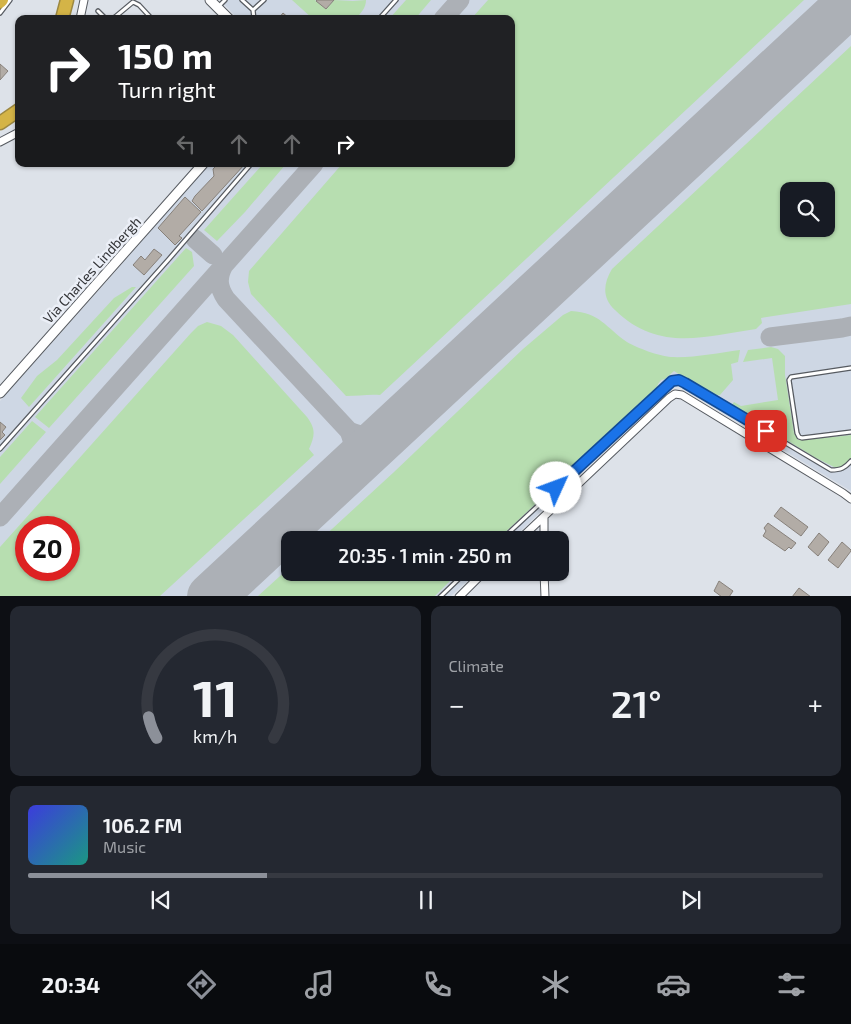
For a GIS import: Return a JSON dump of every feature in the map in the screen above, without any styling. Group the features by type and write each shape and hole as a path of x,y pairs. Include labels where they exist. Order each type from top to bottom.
{"highway":[{"path":"63,15 67,0"},
{"path":"0,123 15,113"}],"street":[{"path":"81,15 84,0"},
{"path":"210,0 225,15"},
{"path":"0,142 15,134"},
{"name":"Via Charles Lindbergh","path":"0,393 200,167"},
{"path":"529,531 675,394 682,395 851,499"},
{"path":"544,517 544,531"},
{"path":"459,596 475,581"},
{"path":"544,581 544,596"}],"lane":[{"path":"0,12 10,0"},
{"path":"218,7 225,0"},
{"path":"242,0 253,10 254,15"},
{"path":"253,10 264,0"},
{"path":"383,15 396,0"},
{"path":"117,15 133,2 139,5 148,15"},
{"path":"98,11 102,15"},
{"path":"0,449 248,167"},
{"path":"851,368 791,377 789,380 799,437 851,432"},
{"path":"511,531 672,381 679,380 685,383 831,470 845,468 851,461"},
{"path":"440,596 456,581"}],"shaded area":[{"path":"220,0 851,0 851,491 675,384 520,531 281,531 281,581 467,581 451,596 0,596 0,401 206,167 515,167 515,15 234,15"}],"green space":[{"path":"292,0 315,0 326,9 334,0 366,0 364,8 358,15 309,15"},
{"path":"406,0 431,0 418,15 393,15"},
{"path":"488,0 804,0 380,395 346,396 251,294 248,282 249,271 339,167 515,167 515,15 475,15"},
{"path":"851,46 851,304 761,318 762,323 756,329 699,338 665,337 648,332 631,323 615,310 606,296 607,280 612,269"},
{"path":"260,167 283,167 217,241 204,230"},
{"path":"186,248 192,252 194,266 49,428 35,417"},
{"path":"132,287 136,287 29,407 21,398 37,376 57,360 114,298"},
{"path":"571,311 589,315 602,322 627,342 660,355 688,357 740,350 738,362 731,364 733,380 720,395 712,395 674,371 661,380 656,391 507,531 330,531 523,349 563,315"},
{"path":"207,322 221,326 233,335 307,417 313,429 309,449 314,455 160,596 0,596 0,547 15,530 15,581 80,581 80,516 28,516 198,326"},
{"path":"771,347 778,349 785,356 785,375 794,433 798,440 851,435 851,458 841,468 834,467 816,458 731,406 734,402 741,406 778,400 772,358 743,362 748,350"},
{"path":"32,421 46,432 0,484 0,457"},
{"path":"281,575 281,581 450,581 435,596 258,596"}],"building":[{"path":"317,0 334,0 326,9"},
{"path":"0,64 8,71 0,80"},
{"path":"215,167 242,167 202,211 192,201 214,176 213,169"},
{"path":"185,197 201,212 179,236 182,238 175,245 158,228"},
{"path":"154,249 162,255 144,275 133,265 141,256 145,260"},
{"path":"0,422 6,427 2,432 5,435 0,440"},
{"path":"781,507 808,527 801,536 774,516"},
{"path":"768,523 796,543 791,549 789,547 785,551 763,536 766,531 764,528"},
{"path":"819,533 829,542 818,556 808,547"},
{"path":"842,542 851,551 838,568 828,560"},
{"path":"719,581 733,591 730,596 721,596 714,591"},
{"path":"799,588 810,596 793,596"}],"taxiway":[{"path":"447,15 460,0"},
{"path":"0,517 311,167"},
{"path":"195,239 213,255"},
{"path":"224,265 219,282 226,299 349,431 353,443 353,453 344,473"},
{"path":"770,337 851,326"},
{"path":"349,431 367,436 382,433 394,427"}],"runway":[{"path":"212,596 851,2"}],"route":[{"path":"556,488 672,381 679,380 685,383 766,431"}]}
